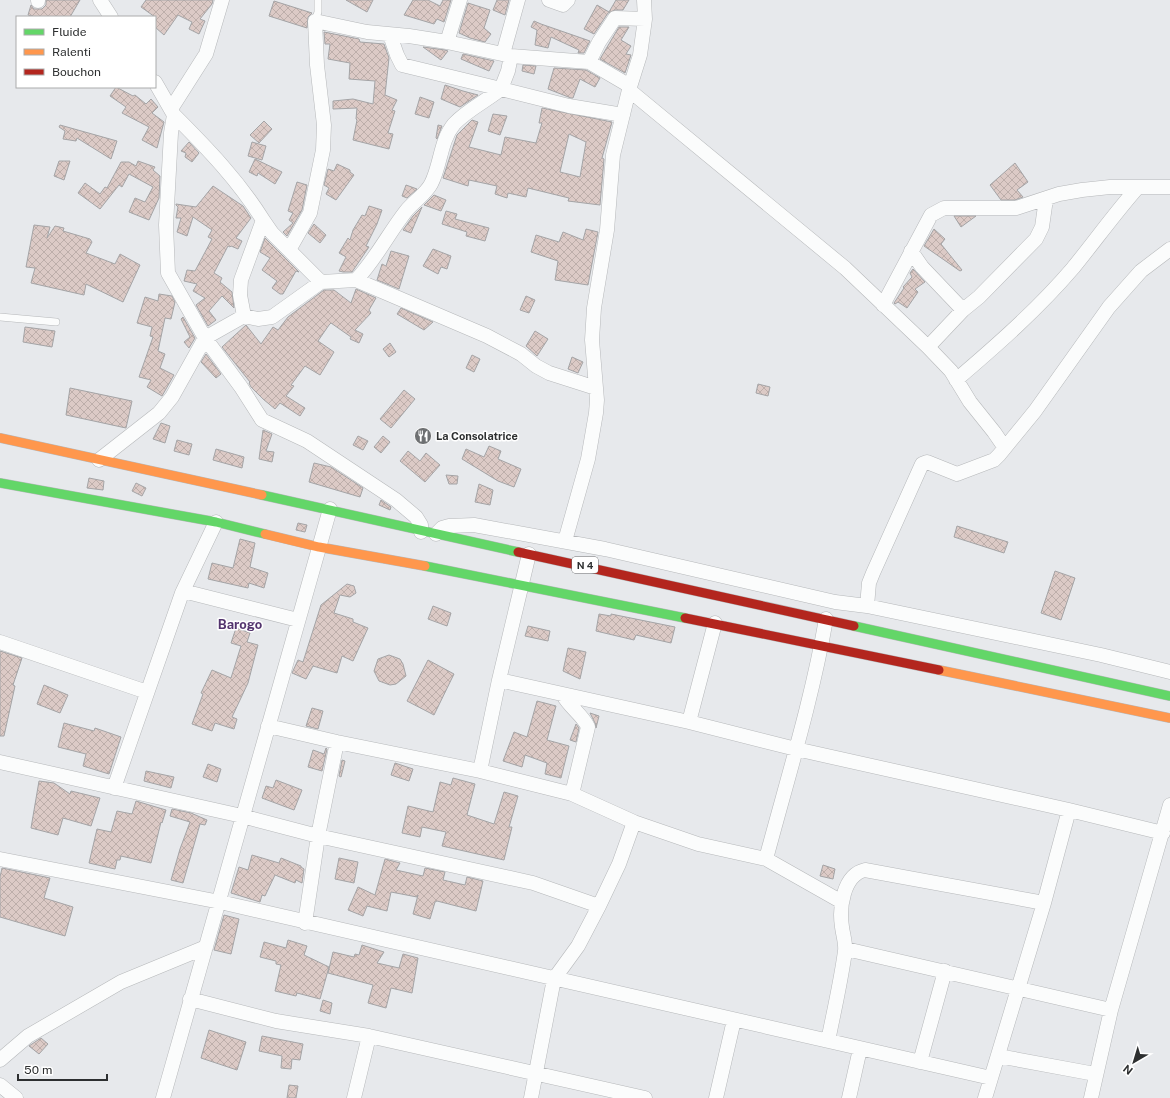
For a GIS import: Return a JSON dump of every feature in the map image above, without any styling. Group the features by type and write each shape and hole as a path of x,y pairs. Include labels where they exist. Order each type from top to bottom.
{"main road":[{"name":"N 4","path":"0,438 330,509 421,532 826,619 1170,696"},
{"path":"0,483 216,522 319,547 521,584 1170,718"}],"street":[{"path":"100,0 110,16"},
{"path":"222,0 206,54 173,112 166,225 168,274 205,338 227,367 262,420 307,442 396,500 416,517 421,525 421,532"},
{"path":"447,42 460,0"},
{"path":"356,280 374,260 406,211 429,187 440,160 446,138 454,125 470,111 501,89 508,71 507,55 518,0"},
{"path":"549,0 563,5 568,0"},
{"path":"565,541 588,458 596,413 596,388 592,340 594,308 607,230 613,155 629,88 640,56 644,19 644,0"},
{"path":"589,62 599,42 615,18 644,19"},
{"path":"289,250 310,213 323,150 324,125 317,65 315,21 367,32 447,42 507,55 589,62 629,88 845,268 928,347 956,380 970,402 1005,448"},
{"path":"390,35 396,55 402,64 569,106 623,115"},
{"path":"156,84 173,112 220,162 247,195 272,233 321,282"},
{"path":"883,305 931,215 937,210 944,208 1016,208 1059,194 1110,187 1170,187"},
{"path":"956,380 1017,327 1067,274 1114,214 1138,187"},
{"path":"928,347 963,310 979,297 1036,239 1042,227 1046,199"},
{"path":"244,316 240,294 242,280 263,220"},
{"path":"867,606 869,583 922,464 927,462 957,474 994,460 1040,405 1109,307 1141,272 1170,249"},
{"path":"911,251 922,267 963,310"},
{"path":"99,460 160,413 172,398 205,338 244,316 258,319 272,317 321,282 356,280 488,336 521,354 548,373 596,388"},
{"path":"163,1098 190,999 220,902 242,816 330,509"},
{"path":"114,788 183,591 216,522"},
{"path":"436,534 442,528 449,526 474,525 565,541 835,602 867,606 1101,654 1170,672"},
{"path":"480,771 529,554"},
{"path":"183,591 298,620"},
{"path":"766,859 796,749 821,647 826,619"},
{"path":"689,722 715,623"},
{"path":"0,642 147,692"},
{"path":"500,680 689,722 796,749 1069,810 1162,833"},
{"path":"563,695 568,704 585,720 588,727 572,794"},
{"path":"268,726 337,742 480,771 572,794 634,822 698,844 766,859 842,902"},
{"path":"305,923 318,836 337,742"},
{"path":"0,762 242,816 318,836 533,883 599,906"},
{"path":"1093,1098 1095,1074 1111,1010 1170,805"},
{"path":"985,1098 1044,903 1069,810"},
{"path":"531,1098 554,979 578,946 599,906 619,864 634,822"},
{"path":"0,859 220,902 305,923 991,1078"},
{"path":"828,1041 846,949 841,914 842,902 853,875 865,870 1044,903"},
{"path":"0,1060 34,1033 122,982 206,947"},
{"path":"846,949 1111,1010"},
{"path":"920,1062 944,971"},
{"path":"190,999 276,1020 369,1036 645,1098"},
{"path":"716,1098 734,1020"},
{"path":"354,1098 369,1036"},
{"path":"849,1098 860,1048"},
{"path":"998,1056 1095,1074"},
{"path":"0,1085 16,1098"}],"lane":[{"path":"315,21 318,12 318,0"},
{"path":"0,317 56,322"}],"building":[{"path":"46,0 80,0 71,16 28,15 31,5 34,9 42,9 46,5"},
{"path":"146,0 213,0 212,4 200,19 205,21 199,34 189,29 192,22 178,15 164,35 156,28 156,16 154,16 141,7"},
{"path":"346,0 373,0 367,12"},
{"path":"413,0 428,0 440,6 443,0 451,0 444,22 437,19 434,24 404,15"},
{"path":"497,0 509,0 505,15 493,10"},
{"path":"616,0 629,0 623,10 615,10 608,13 594,34 584,29 597,5 609,12"},
{"path":"274,1 312,13 308,17 307,28 269,16"},
{"path":"468,3 490,10 484,28 491,34 485,42 459,33"},
{"path":"534,21 590,41 584,53 578,53 579,50 551,37 548,48 535,45 537,30 531,27"},
{"path":"619,27 629,27 621,40 631,46 626,54 631,55 625,73 600,59"},
{"path":"324,32 359,39 360,42 384,44 389,58 385,95 397,100 392,110 395,111 388,133 393,134 389,149 353,140 357,120 357,108 333,109 333,101 353,99 373,104 375,81 349,79 350,63 328,59 330,44 325,44"},
{"path":"423,47 445,50 448,51 441,60"},
{"path":"463,54 494,61 489,71 461,59"},
{"path":"523,65 536,66 534,74 522,71"},
{"path":"554,68 586,70 600,78 595,87 580,79 573,98 571,98 548,89"},
{"path":"445,85 478,95 460,107 441,99"},
{"path":"115,88 118,88 133,96 135,95 146,104 151,99 158,107 152,113 164,122 157,148 142,140 149,127 122,113 126,107 110,96"},
{"path":"420,97 434,102 429,118 415,114"},
{"path":"542,108 612,122 602,158 604,159 600,205 568,201 569,198 528,188 526,197 508,193 507,198 495,194 497,186 469,180 468,186 443,178 457,135 472,120 478,122 469,147 501,155 505,137 536,143 542,123 539,123","holes":["569,134 586,142 580,177 560,172"]},
{"path":"493,114 507,116 500,135 488,131"},
{"path":"264,121 272,129 259,143 250,135"},
{"path":"60,125 117,141 111,159 77,138 76,141 63,139 65,131 59,127"},
{"path":"438,125 442,126 437,139 436,138"},
{"path":"189,142 199,153 192,162 185,157 186,153 181,151"},
{"path":"252,142 266,146 262,160 248,156"},
{"path":"255,159 282,172 275,184 258,173 257,176 249,172"},
{"path":"59,161 70,161 64,180 54,176"},
{"path":"138,161 155,167 153,170 160,176 159,198 149,220 129,212 135,198 145,202 153,187 129,174 122,187 119,185 100,209 78,193 85,183 100,194 105,187 107,188 121,162 129,162 136,166"},
{"path":"1015,163 1028,182 1017,190 1023,197 1015,200 1001,200 990,185"},
{"path":"337,164 350,170 350,172 354,175 336,200 326,194 329,188 324,185 328,169 334,171"},
{"path":"297,182 307,185 302,210 287,236 283,232 293,223 289,220 293,213 288,211"},
{"path":"406,185 417,189 407,198 402,196"},
{"path":"213,186 243,206 251,218 236,238 242,241 238,249 228,246 214,273 222,278 220,282 232,292 234,308 222,296 209,311 216,320 208,326 196,305 205,298 193,291 197,284 184,281 187,270 195,271 212,239 208,237 212,230 193,217 187,236 177,232 181,218 176,218 178,207 176,204 196,207"},
{"path":"434,195 446,200 441,211 424,205"},
{"path":"369,206 382,210 366,246 369,247 352,272 339,271 346,257 339,253 348,238 350,240 353,230 362,215 365,216"},
{"path":"422,207 411,233 403,230 413,216"},
{"path":"446,211 457,214 455,219 489,228 485,241 466,236 467,232 442,224"},
{"path":"954,216 976,216 961,227"},
{"path":"314,224 326,235 320,243 308,233"},
{"path":"34,225 50,227 47,238 55,226 64,228 63,231 90,239 92,242 86,253 115,264 120,254 140,265 123,302 86,284 84,295 31,283 35,268 26,267"},
{"path":"586,229 598,232 588,285 555,280 558,261 531,252 536,235 559,242 563,232 583,240"},
{"path":"934,229 945,239 941,244 962,270 960,271 924,246"},
{"path":"265,238 299,272 296,271 283,294 280,294 272,288 277,281 262,270 270,258 260,252"},
{"path":"433,249 451,256 447,269 441,267 438,274 423,266"},
{"path":"391,251 409,256 399,289 377,280 382,264 386,266"},
{"path":"913,269 925,282 915,289 918,292 907,308 898,302 895,304 894,303 904,288 903,287 912,277 910,273"},
{"path":"356,289 376,298 369,310 371,313 355,330 363,334 359,343 350,339 351,337 331,323 329,325 318,341 334,352 320,375 305,366 291,385 294,386 286,396 305,408 300,416 280,403 275,409 263,399 251,387 250,382 222,347 246,325 261,344 273,327 278,330 288,317 324,290 334,290 351,303"},
{"path":"159,294 172,296 175,302 171,319 165,318 158,351 165,354 160,368 174,375 162,396 147,387 151,380 139,377 153,337 150,336 152,327 137,323 145,297 158,301"},
{"path":"526,296 535,300 529,313 520,310"},
{"path":"401,308 433,322 424,330 397,314"},
{"path":"183,317 195,338 189,348 184,342 190,337 181,319"},
{"path":"25,327 55,331 52,347 23,342"},
{"path":"535,331 548,339 537,356 526,346"},
{"path":"390,343 396,352 389,357 383,349"},
{"path":"206,354 221,374 216,378 201,362"},
{"path":"472,355 480,359 474,372 466,368"},
{"path":"572,357 583,362 578,373 568,369"},
{"path":"758,384 770,387 768,396 756,393"},
{"path":"70,388 132,401 126,428 66,415"},
{"path":"404,390 415,399 391,428 380,419"},
{"path":"161,423 170,426 165,443 153,439"},
{"path":"263,430 272,434 266,451 274,452 272,462 259,459"},
{"path":"358,436 368,441 363,450 353,445"},
{"path":"383,436 390,442 381,453 374,447"},
{"path":"177,440 192,444 189,455 174,451"},
{"path":"489,446 501,451 498,459 521,469 514,487 498,481 462,459 466,449 484,457"},
{"path":"216,449 244,457 242,468 213,460"},
{"path":"408,451 420,461 426,453 440,465 425,482 400,461"},
{"path":"314,463 331,467 363,488 360,497 309,482"},
{"path":"446,475 458,476 457,484 449,484"},
{"path":"89,478 104,481 103,490 87,488"},
{"path":"136,483 146,488 142,496 132,491"},
{"path":"479,484 493,490 490,505 475,502"},
{"path":"381,500 391,507 390,510 379,505"},
{"path":"298,523 307,525 305,532 296,530"},
{"path":"957,526 1008,542 1004,553 954,537"},
{"path":"240,539 255,543 250,567 268,573 264,588 249,583 248,588 208,579 212,563 233,568"},
{"path":"1055,571 1075,578 1061,620 1041,613"},
{"path":"347,584 354,586 356,593 350,597 340,595 334,613 353,619 353,622 368,628 353,661 342,656 337,673 313,666 306,679 292,673 298,660 303,662 321,605"},
{"path":"433,606 451,613 447,626 428,619"},
{"path":"599,614 611,616 611,614 675,627 671,643 636,635 634,640 596,631"},
{"path":"528,626 550,631 548,641 525,636"},
{"path":"236,628 250,633 247,642 258,645 248,683 232,717 237,719 234,729 215,723 212,731 192,724 203,694 201,693 212,670 231,678 241,646 231,643"},
{"path":"568,648 586,652 580,679 563,671"},
{"path":"0,651 22,658 13,685 15,686 4,736 0,736"},
{"path":"389,655 400,659 406,676 396,684 390,685 379,681 374,671 378,659"},
{"path":"428,660 454,674 434,715 407,701"},
{"path":"44,685 68,695 60,713 37,704"},
{"path":"537,701 556,706 547,740 569,746 561,778 545,774 547,763 525,755 522,767 503,761 514,732 527,737"},
{"path":"312,708 323,711 318,729 306,726"},
{"path":"590,713 599,716 596,728 595,723"},
{"path":"64,723 94,731 95,728 121,737 109,774 83,766 86,754 58,747"},
{"path":"576,724 579,728 576,742 570,740"},
{"path":"326,748 322,771 308,767 313,750 324,754"},
{"path":"342,760 345,761 341,777 339,776"},
{"path":"395,763 413,769 409,781 391,775"},
{"path":"208,764 221,769 217,782 203,777"},
{"path":"146,771 174,777 171,788 144,781"},
{"path":"453,778 475,784 467,815 494,824 504,792 518,796 509,827 512,827 504,860 442,846 446,832 422,827 420,837 402,833 408,806 433,812 440,782 451,785"},
{"path":"276,780 302,790 294,810 262,798 266,786 273,788"},
{"path":"39,781 54,783 70,794 71,791 100,798 91,826 63,818 58,835 31,828"},
{"path":"136,801 166,810 162,823 161,822 151,863 121,856 120,860 117,860 115,869 89,863 97,829 111,832 117,811 132,814"},
{"path":"172,809 191,813 207,820 205,825 200,824 183,883 171,880 190,822 170,816"},
{"path":"252,855 279,863 281,858 301,866 304,869 302,883 296,880 295,883 275,875 265,896 262,895 260,902 231,893 239,867 248,870"},
{"path":"339,858 358,862 354,883 335,879"},
{"path":"385,859 400,863 396,870 423,876 425,868 445,872 443,880 465,885 467,877 483,881 476,911 437,901 435,902 430,919 413,914 418,895 417,897 391,892 387,911 367,906 363,916 348,910 358,887 375,895"},
{"path":"823,865 835,869 833,879 820,876"},
{"path":"2,868 50,878 44,898 73,907 65,936 0,917 0,877"},
{"path":"224,915 239,919 231,954 214,950"},
{"path":"288,940 307,946 304,955 329,967 320,999 297,993 296,996 275,991 281,965 276,964 276,961 260,957 264,942 286,948"},
{"path":"362,945 384,952 377,963 399,968 403,954 418,958 412,993 391,988 386,1008 368,1003 373,985 328,973 333,952 354,957 355,954 359,955"},
{"path":"323,1000 332,1003 330,1014 320,1011"},
{"path":"209,1030 246,1042 237,1070 201,1058"},
{"path":"262,1036 303,1044 300,1060 292,1059 291,1069 281,1068 282,1056 259,1051"},
{"path":"41,1038 48,1044 39,1054 29,1046"},
{"path":"289,1085 298,1086 296,1098 287,1098"}],"traffic: fast":[{"path":"0,483 216,522 265,534"},
{"path":"262,495 518,552"},
{"path":"425,566 685,618"},
{"path":"854,626 1170,696"}],"traffic: slow":[{"path":"0,438 262,495"},
{"path":"265,534 319,547 425,566"},
{"path":"939,670 1170,718"}],"traffic: jam":[{"path":"518,552 854,626"},
{"path":"685,618 939,670"}],"place":[{"name":"La Consolatrice","path":"423,436"}],"district":[{"name":"Barogo","path":"240,624"}]}
